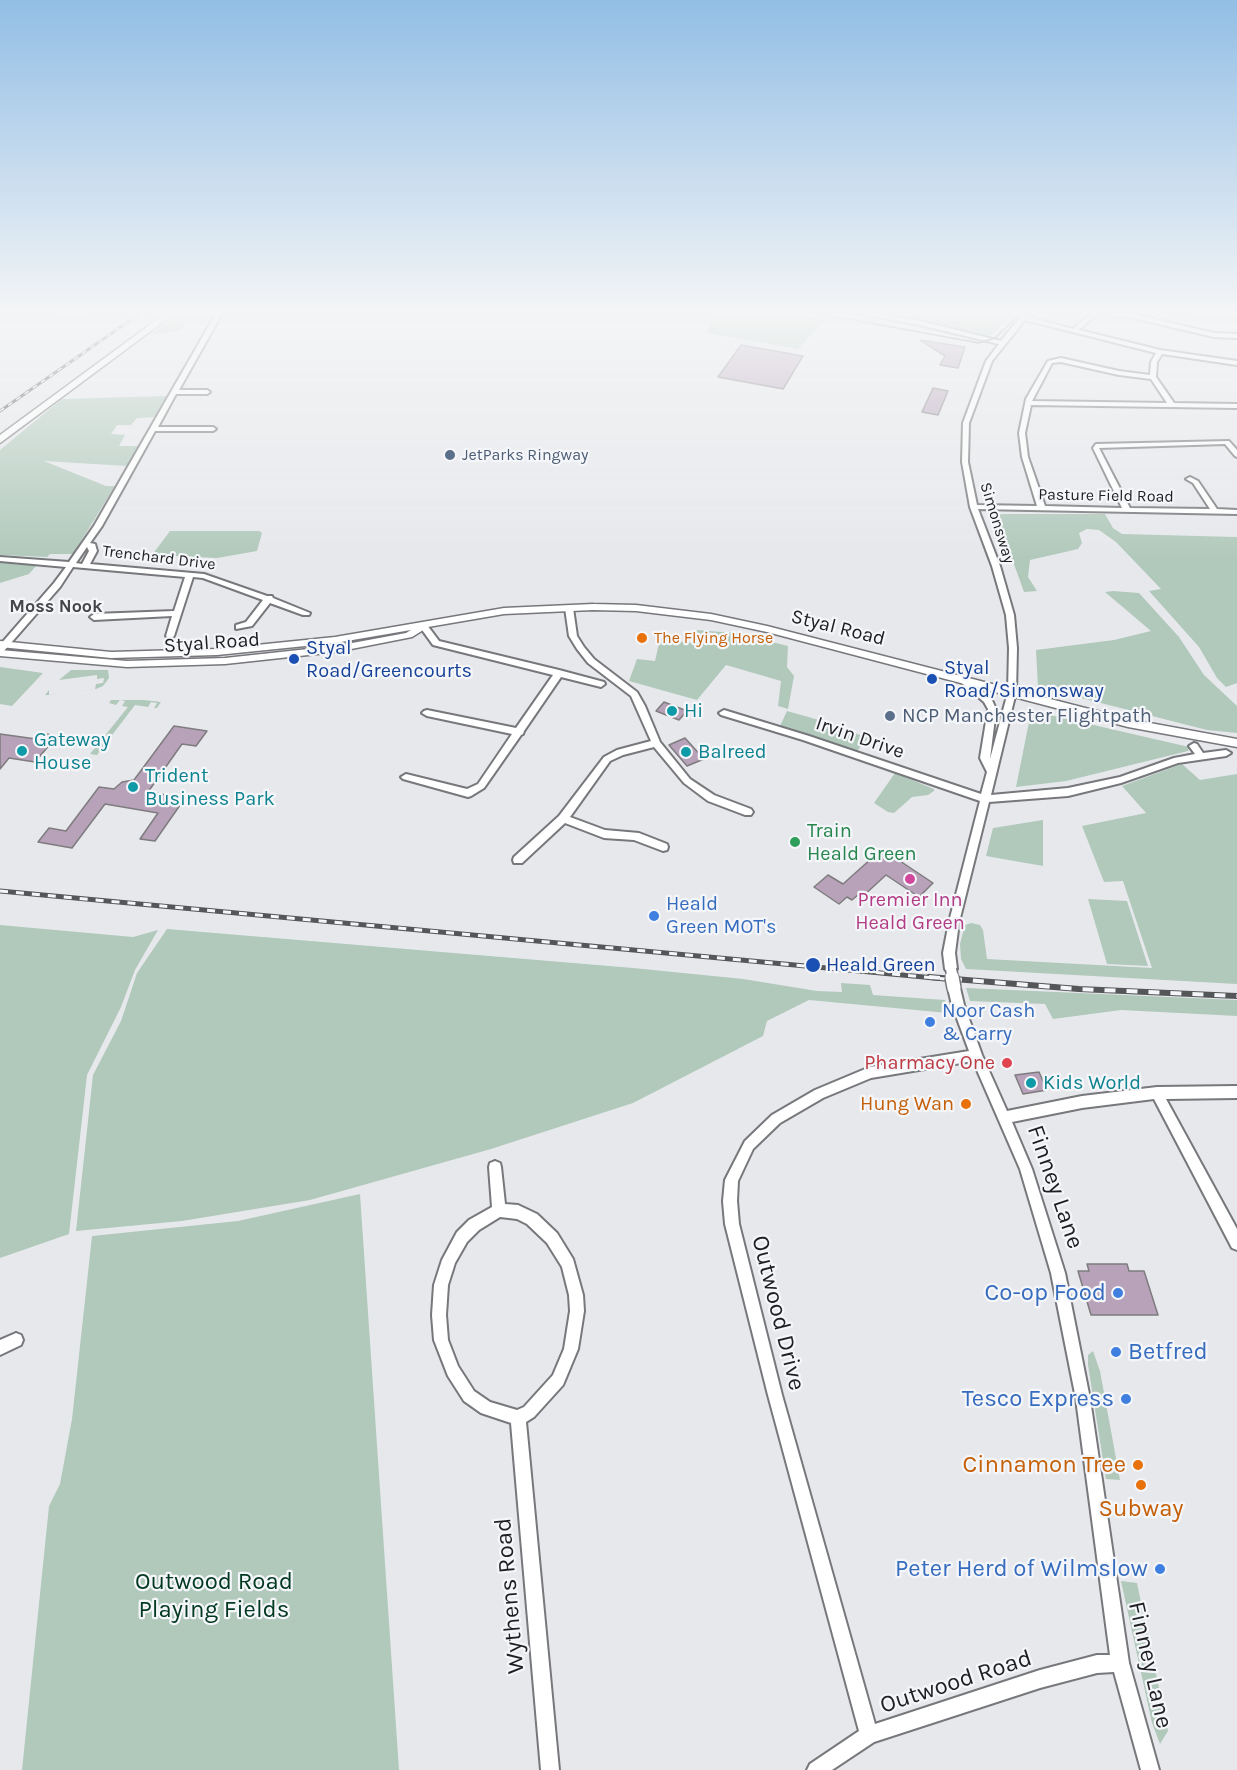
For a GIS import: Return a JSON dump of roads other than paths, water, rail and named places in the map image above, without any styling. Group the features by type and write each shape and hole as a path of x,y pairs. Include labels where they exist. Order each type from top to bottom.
{"highway":[{"path":"0,429 50,393"},
{"path":"0,440 64,393"}],"main road":[{"name":"Styal Road","path":"1,648 128,664 225,662 336,649 410,635 424,627 504,611 636,608 711,617 767,628 1128,723 1237,743"}],"street":[{"path":"1,648 74,563 175,393"},
{"name":"Simonsway","path":"977,393 966,423 965,462 974,507 996,567 1010,615 1013,648 1012,692"},
{"path":"1033,393 1028,403 1022,433 1025,457 1042,509"},
{"path":"1164,393 1172,404"},
{"path":"1028,403 1237,406"},
{"path":"154,429 213,429"},
{"path":"1127,510 1096,448 1098,445 1227,442 1237,455"},
{"path":"1190,479 1196,482 1215,512"},
{"name":"Pasture Field Road","path":"974,507 1237,512"},
{"path":"86,545 92,546 93,551 86,564"},
{"name":"Trenchard Drive","path":"0,559 86,564 215,578 306,613"},
{"path":"170,636 190,574"},
{"path":"238,627 249,624 269,598"},
{"path":"569,608 573,636 581,649 591,661 634,694 656,743 687,781 700,792 748,812"},
{"path":"94,617 177,613"},
{"path":"424,627 436,643 601,684"},
{"path":"406,777 468,793 481,786 559,673"},
{"name":"Finney Lane","path":"959,678 988,700 992,709 985,758 991,770"},
{"name":"Finney Lane","path":"1012,692 954,922 949,954 958,1005 976,1055 1005,1117 1042,1215 1072,1334 1120,1663 1150,1770"},
{"path":"427,713 520,732"},
{"name":"Irvin Drive","path":"724,713 816,741 984,799"},
{"path":"518,860 563,819 607,759 620,752 656,743"},
{"path":"1194,746 1201,757"},
{"path":"984,799 1068,792 1113,782 1177,760 1226,753"},
{"path":"563,819 604,834 635,836 655,848"},
{"name":"Outwood Drive","path":"869,1735 775,1395 732,1224 730,1201 732,1180 749,1145 776,1119 819,1094 870,1072 976,1055"},
{"path":"1005,1117 1082,1102 1157,1093 1237,1092"},
{"path":"1157,1093 1237,1243"},
{"path":"495,1167 499,1210"},
{"path":"499,1210 518,1212 532,1218 552,1238 568,1264 576,1295 577,1311 572,1348 558,1380 538,1404 518,1418 486,1408 469,1396 453,1371 441,1340 439,1315 441,1285 450,1260 462,1237 474,1224 499,1210"},
{"path":"0,1348 16,1340"},
{"name":"Wythens Road","path":"518,1418 549,1770"},
{"name":"Outwood Road","path":"816,1770 869,1735 1040,1679 1097,1664 1120,1663"}],"railway":[{"path":"0,411 26,393"},
{"path":"0,891 945,979"},
{"path":"929,977 1079,989 1237,996"}],"place":[{"name":"JetParks Ringway","path":"450,455"},
{"name":"The Flying Horse","path":"642,638"},
{"name":"Styal Road/Greencourts","path":"294,659"},
{"name":"Styal Road/Simonsway","path":"932,679"},
{"name":"Hi","path":"672,711"},
{"name":"NCP Manchester Flightpath","path":"890,716"},
{"name":"Gateway House","path":"22,751"},
{"name":"Balreed","path":"686,752"},
{"name":"Trident Business Park","path":"133,787"},
{"name":"Train Heald Green","path":"795,842"},
{"name":"Premier Inn Heald Green","path":"910,879"},
{"name":"Heald Green MOT's","path":"654,916"},
{"name":"Heald Green","path":"813,965"},
{"name":"Noor Cash & Carry","path":"930,1022"},
{"name":"Pharmacy One","path":"1007,1063"},
{"name":"Kids World","path":"1031,1083"},
{"name":"Hung Wan","path":"966,1104"},
{"name":"Co-op Food","path":"1118,1293"},
{"name":"Betfred","path":"1116,1352"},
{"name":"Tesco Express","path":"1126,1399"},
{"name":"Cinnamon Tree","path":"1138,1465"},
{"name":"Subway","path":"1141,1485"},
{"name":"Peter Herd of Wilmslow","path":"1160,1569"}],"district":[{"name":"Moss Nook","path":"56,607"}],"park label":[{"name":"Outwood Road Playing Fields","path":"214,1596"}]}
